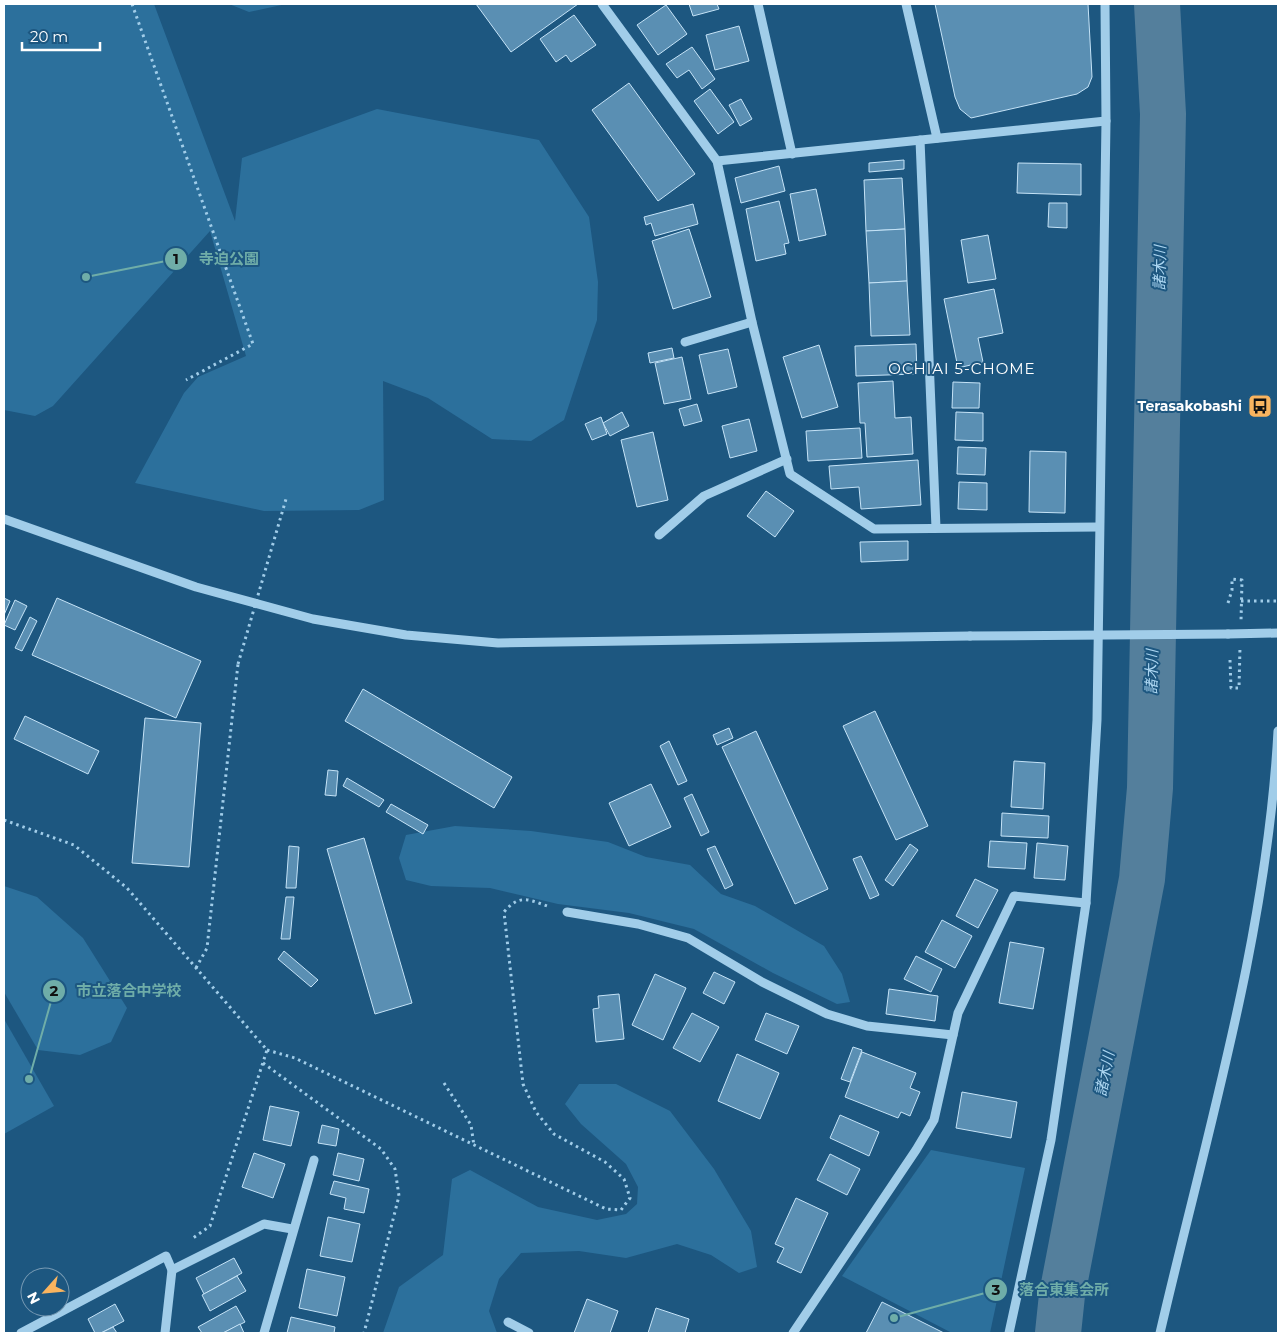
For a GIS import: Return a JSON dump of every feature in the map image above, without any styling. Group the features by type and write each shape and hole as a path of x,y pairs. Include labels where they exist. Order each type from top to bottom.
{"street":[{"path":"602,4 717,161 752,322 790,474 874,529 1099,527"},
{"path":"758,4 792,154"},
{"path":"906,4 937,138"},
{"path":"1009,1333 1050,1140 1086,903 1097,720 1106,121 1105,4"},
{"path":"717,161 1106,121"},
{"path":"920,140 936,528"},
{"path":"685,342 752,322"},
{"path":"659,535 704,496 786,458"},
{"path":"4,519 196,587 313,619 406,635 498,643 1278,633"},
{"path":"1160,1333 1234,1028 1264,874 1278,732"},
{"path":"793,1333 916,1150 934,1120 958,1014 1014,896 1086,903"},
{"path":"567,912 638,924 688,938 762,982 827,1014 868,1026 953,1035"},
{"path":"264,1333 292,1228 314,1160"},
{"path":"172,1270 264,1224 292,1228"},
{"path":"21,1333 166,1256 172,1270 165,1333"},
{"path":"508,1322 529,1333"}],"path":[{"path":"132,4 253,344 186,380"},
{"path":"196,968 207,948 238,664 286,499"},
{"path":"1241,601 1278,601"},
{"path":"4,820 74,845 127,888 267,1050 296,1058 606,1210 621,1210 630,1198 624,1179 605,1162 554,1134 536,1112 523,1084 504,912 512,902 524,899 567,912"},
{"path":"166,1256 210,1226 267,1050"},
{"path":"263,1063 381,1149 394,1169 400,1196 364,1333"},
{"path":"444,1083 471,1126 474,1146"}],"shaded area":[{"path":"4,4 154,4 235,221 242,158 377,109 539,140 589,217 598,282 597,320 564,420 531,441 492,439 428,398 383,381 384,500 359,510 264,511 135,483 184,393 198,377 246,356 210,231 53,406 35,416 4,410"},
{"path":"229,4 286,4 249,12"},
{"path":"455,826 531,831 608,842 646,857 690,865 721,894 755,906 824,946 842,974 850,1002 837,1004 773,973 694,929 629,913 558,904 490,888 431,886 406,880 399,858 406,835"},
{"path":"4,886 37,897 83,938 127,1008 111,1042 80,1055 38,1050 4,992"},
{"path":"4,1019 54,1106 4,1134"},
{"path":"579,1084 616,1084 670,1111 714,1169 751,1231 757,1267 739,1273 711,1255 677,1244 626,1258 579,1251 521,1253 499,1279 489,1311 497,1333 383,1333 399,1287 443,1255 452,1179 470,1170 538,1207 597,1220 626,1214 637,1204 638,1187 626,1164 581,1124 565,1104"},
{"path":"931,1150 1025,1168 990,1333 952,1333 842,1276"}],"building":[{"path":"476,4 578,4 511,52"},
{"path":"689,4 717,4 719,9 693,16"},
{"path":"935,4 1088,4 1092,77 1088,87 1077,94 971,118 960,109 955,97"},
{"path":"666,5 687,34 658,55 637,25"},
{"path":"574,15 596,45 571,62 566,55 556,62 540,39"},
{"path":"739,26 749,61 715,70 706,35"},
{"path":"692,47 715,79 702,89 689,70 677,78 666,64"},
{"path":"629,83 695,174 658,201 592,110"},
{"path":"710,89 734,122 718,134 694,101"},
{"path":"741,99 752,119 740,126 729,105"},
{"path":"904,160 904,169 869,172 869,163"},
{"path":"1018,163 1081,164 1081,195 1017,193"},
{"path":"779,166 785,191 741,203 735,178"},
{"path":"902,178 905,229 866,231 864,180"},
{"path":"816,189 826,235 799,241 790,194"},
{"path":"779,201 789,243 784,244 786,254 756,261 746,209"},
{"path":"1049,203 1067,203 1067,228 1048,227"},
{"path":"693,204 698,224 655,236 651,223 646,225 644,217"},
{"path":"689,229 711,297 673,309 652,241"},
{"path":"905,229 907,281 869,283 866,231"},
{"path":"988,235 996,279 968,283 961,240"},
{"path":"907,281 910,335 871,336 869,283"},
{"path":"994,289 1003,333 978,338 983,362 958,368 944,299"},
{"path":"916,344 917,374 856,376 855,346"},
{"path":"819,345 838,407 802,418 783,357"},
{"path":"672,348 674,358 650,363 648,353"},
{"path":"728,349 737,387 708,394 699,355"},
{"path":"682,357 691,399 664,404 655,363"},
{"path":"893,381 895,418 911,417 913,454 867,457 865,423 860,423 858,383"},
{"path":"953,382 980,383 979,408 952,408"},
{"path":"697,404 702,421 684,426 679,409"},
{"path":"622,412 629,426 610,436 603,423"},
{"path":"956,412 983,413 983,441 955,440"},
{"path":"601,417 607,434 592,440 585,424"},
{"path":"749,419 757,451 730,458 722,426"},
{"path":"860,428 862,458 808,461 806,431"},
{"path":"653,432 668,500 637,507 621,440"},
{"path":"958,447 986,448 985,475 957,474"},
{"path":"1030,451 1066,452 1065,513 1029,512"},
{"path":"918,460 921,505 861,509 859,487 831,489 829,466"},
{"path":"959,482 987,483 987,510 958,509"},
{"path":"766,491 794,511 775,537 747,516"},
{"path":"908,541 908,560 861,562 860,542"},
{"path":"4,598 10,601 4,615"},
{"path":"57,598 201,661 176,718 32,655"},
{"path":"15,600 27,606 15,630 4,625"},
{"path":"30,617 37,621 22,651 15,648"},
{"path":"363,689 512,777 494,808 345,721"},
{"path":"875,711 928,826 896,840 843,726"},
{"path":"25,716 99,751 88,774 14,739"},
{"path":"145,718 201,723 189,867 132,863"},
{"path":"729,728 733,738 717,745 713,735"},
{"path":"756,731 828,889 795,904 722,747"},
{"path":"669,741 687,781 678,785 660,746"},
{"path":"1014,761 1045,763 1043,809 1011,807"},
{"path":"328,770 338,771 336,796 325,795"},
{"path":"347,778 384,800 379,807 343,786"},
{"path":"651,784 671,827 629,846 609,803"},
{"path":"692,794 709,832 701,836 684,798"},
{"path":"391,804 428,825 423,834 386,812"},
{"path":"1002,813 1049,816 1048,838 1001,836"},
{"path":"364,838 412,1003 375,1014 327,849"},
{"path":"990,841 1027,843 1025,869 988,867"},
{"path":"1037,843 1068,846 1065,880 1034,878"},
{"path":"910,844 918,850 893,886 885,880"},
{"path":"289,846 299,847 296,888 286,888"},
{"path":"715,846 733,885 725,889 707,849"},
{"path":"861,856 879,895 870,899 853,859"},
{"path":"975,879 998,890 978,928 956,916"},
{"path":"286,897 294,897 290,939 281,939"},
{"path":"942,920 972,936 955,968 925,952"},
{"path":"1010,942 1044,948 1033,1009 999,1003"},
{"path":"284,951 318,980 311,987 278,959"},
{"path":"916,956 942,969 931,992 904,979"},
{"path":"714,972 735,982 724,1004 703,993"},
{"path":"655,974 686,988 663,1040 632,1025"},
{"path":"889,989 938,996 935,1021 886,1014"},
{"path":"619,994 624,1039 596,1042 593,1009 599,1008 598,996"},
{"path":"692,1013 719,1027 700,1062 673,1048"},
{"path":"766,1013 799,1026 787,1054 755,1040"},
{"path":"853,1047 862,1050 850,1082 841,1079"},
{"path":"862,1052 916,1073 910,1088 920,1092 910,1116 901,1112 898,1118 845,1097"},
{"path":"737,1054 779,1073 760,1119 718,1101"},
{"path":"962,1092 1017,1102 1011,1138 956,1128"},
{"path":"270,1106 299,1112 291,1146 263,1140"},
{"path":"840,1115 879,1132 869,1156 830,1138"},
{"path":"322,1125 339,1129 336,1146 318,1143"},
{"path":"254,1153 285,1164 273,1198 242,1187"},
{"path":"338,1153 364,1159 359,1181 333,1175"},
{"path":"830,1154 860,1169 847,1195 817,1180"},
{"path":"334,1181 369,1189 364,1213 344,1209 346,1198 330,1194"},
{"path":"796,1198 828,1213 801,1273 777,1262 784,1248 775,1244"},
{"path":"328,1217 360,1224 352,1262 320,1256"},
{"path":"234,1258 242,1273 204,1294 196,1278"},
{"path":"307,1269 345,1277 337,1316 299,1308"},
{"path":"237,1276 246,1291 210,1311 202,1295"},
{"path":"587,1299 618,1311 610,1333 574,1333"},
{"path":"882,1302 944,1333 866,1333"},
{"path":"115,1304 124,1321 101,1333 95,1333 88,1319"},
{"path":"236,1306 245,1322 223,1333 202,1333 198,1327"},
{"path":"656,1308 689,1319 685,1333 648,1333"},
{"path":"291,1317 335,1327 334,1333 287,1333"},
{"path":"240,1324 244,1333 223,1333"},
{"path":"113,1327 117,1333 101,1333"}],"waterway":[{"name":"諸木川","path":"1058,1333 1062,1295 1142,879 1150,788 1163,114 1157,4"}],"place":[{"name":"寺迫公園","path":"86,277"},
{"name":"Terasakobashi","path":"1260,406"},
{"name":"市立落合中学校","path":"29,1079"},
{"name":"落合東集会所","path":"894,1318"}],"district":[{"name":"OCHIAI 5-CHOME","path":"962,369"}]}
